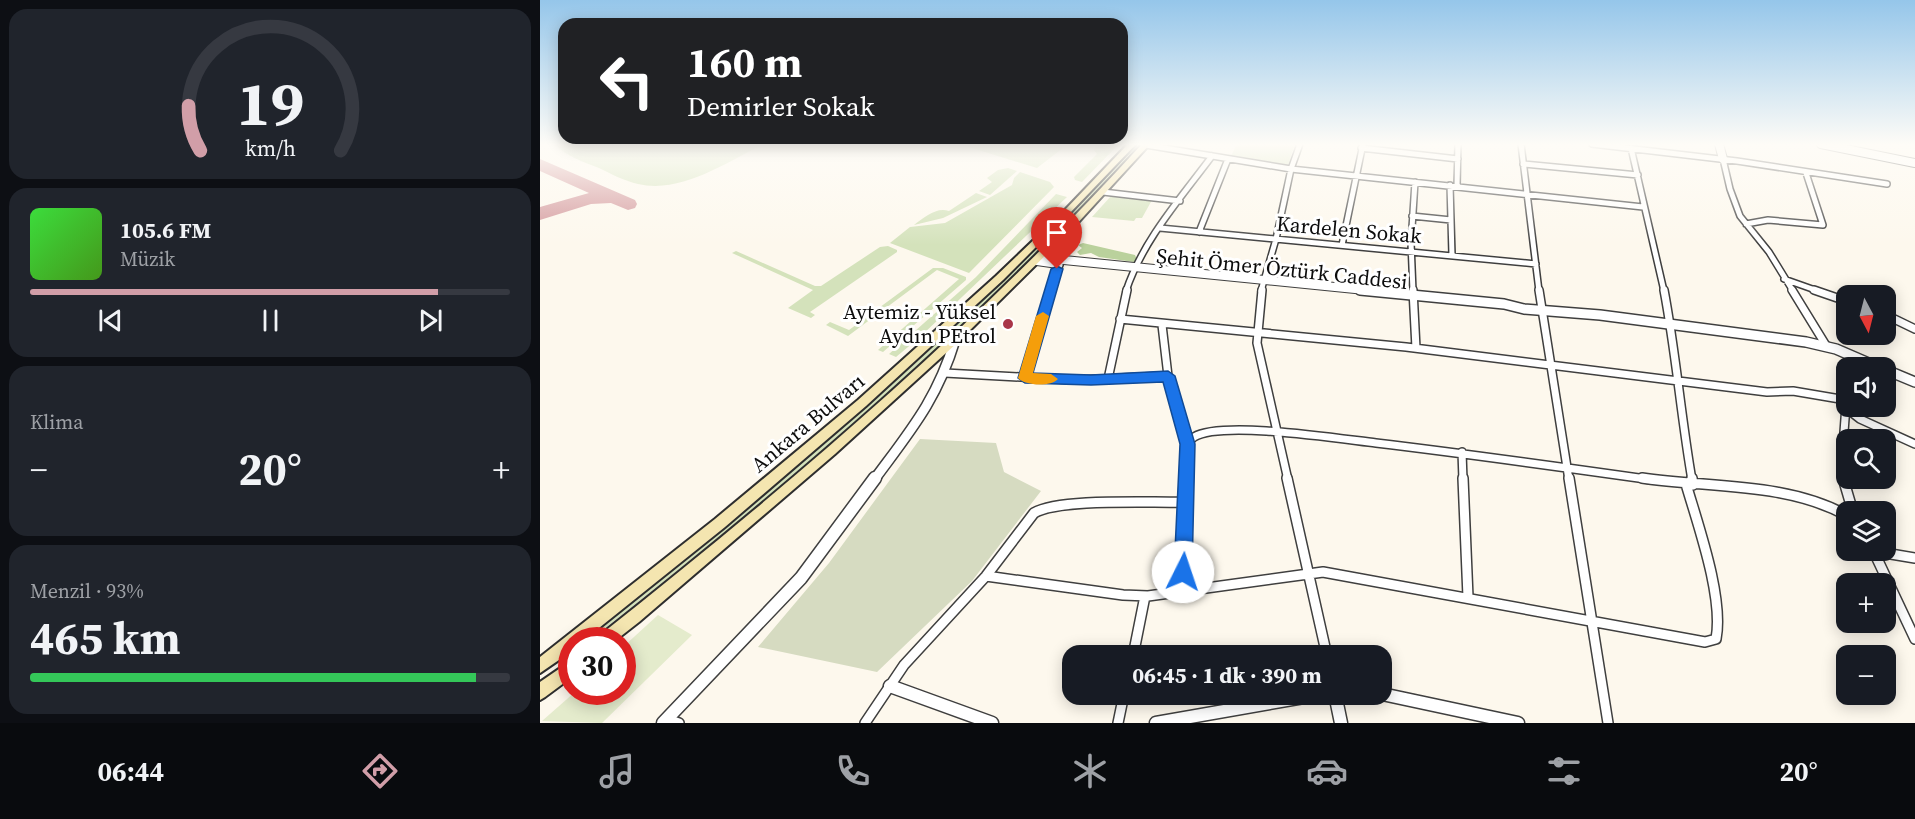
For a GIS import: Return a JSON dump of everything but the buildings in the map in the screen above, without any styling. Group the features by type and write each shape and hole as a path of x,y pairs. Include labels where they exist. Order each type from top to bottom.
{"main road":[{"name":"Ankara Bulvarı","path":"590,627 736,511 900,372 1050,231 1100,178"},
{"name":"Ankara Bulvarı","path":"620,627 773,501 955,340 1040,258 1116,178"},
{"name":"Ankara Bulvarı","path":"540,666 558,652"},
{"path":"540,692 558,678"}],"street":[{"path":"1108,380 1120,319 1134,269 1197,178"},
{"path":"1199,232 1221,178"},
{"path":"1290,178 1263,283 1258,334 1259,358 1325,645"},
{"path":"1342,245 1355,178"},
{"path":"1379,178 1643,207"},
{"path":"1452,255 1451,220 1455,178"},
{"path":"1525,178 1550,364 1608,723"},
{"path":"986,576 1145,596 1309,573 1329,573 1705,642 1716,639 1719,635 1713,587 1690,485 1674,346 1659,265 1643,207 1638,178"},
{"path":"1728,178 1740,216 1769,252 1827,346"},
{"path":"1746,224 1768,220 1823,225 1808,178"},
{"path":"1845,178 1887,184"},
{"path":"1415,182 1412,216 1416,348"},
{"path":"1103,192 1180,201"},
{"path":"1412,216 1451,220"},
{"name":"Kardelen Sokak","path":"1160,228 1536,264"},
{"name":"Şehit Ömer Öztürk Caddesi","path":"1040,258 1060,265 1134,269"},
{"name":"Şehit Ömer Öztürk Caddesi","path":"1040,258 1500,309 1524,309 1670,324 1827,346 1855,357"},
{"path":"1025,378 1053,278 1060,265"},
{"path":"1784,279 1836,297"},
{"path":"1120,319 1162,325 1416,348 1767,392 1792,391 1836,402"},
{"path":"1896,320 1915,329"},
{"path":"1162,325 1168,376 1187,444 1184,502 1186,525 1181,591"},
{"path":"665,721 801,578 905,441 927,408 945,373 955,340"},
{"path":"945,373 1108,380 1168,376"},
{"path":"1896,374 1915,382"},
{"path":"1845,417 1841,473 1850,501"},
{"path":"1859,417 1915,444"},
{"path":"1187,444 1195,437 1215,432 1276,431 1462,452 1690,485 1808,498 1836,509"},
{"path":"1462,452 1468,597"},
{"path":"865,723 924,642 986,576 1034,513 1043,508 1063,506 1184,502"},
{"path":"1896,555 1915,558"},
{"path":"1878,561 1915,639"},
{"path":"1135,645 1145,596"},
{"path":"890,686 992,723"},
{"path":"1392,696 1518,723"},
{"path":"1118,723 1122,705"},
{"path":"1156,723 1258,705"},
{"path":"1337,705 1341,723"},
{"path":"665,721 679,723"}],"green space":[{"path":"620,178 693,178 654,186"},
{"path":"987,178 1009,178 990,195 979,191 992,182"},
{"path":"1014,178 1037,178 1050,182 1054,187 969,273 890,243 910,227 945,223 1012,185"},
{"path":"1074,178 1086,178 1082,182"},
{"path":"1106,178 1109,178 983,307 915,370 731,527 606,627 600,627 729,523 871,403 1008,277"},
{"path":"976,193 987,197 943,218 914,225 940,210 949,211"},
{"path":"1056,194 1067,197 920,337 896,357 889,354 976,277"},
{"path":"1111,196 1152,200 1142,218 1136,218 1134,221 1092,217"},
{"path":"1083,243 1135,255 1137,260 1134,262 1099,257 1091,253 1080,255 1077,252 1082,248 1078,245"},
{"path":"888,246 897,252 810,312 815,315 811,318 788,308 813,290 732,253 736,251 815,286 821,286 880,247"},
{"path":"933,268 943,268 966,277 966,280 883,352 878,350 959,279 937,270 848,336 826,325 830,322 849,330"},
{"path":"920,439 996,443 1004,472 1041,491 972,581 877,672 758,647 829,563"},
{"path":"658,615 692,635 636,690 636,635"},
{"path":"560,705 620,705 602,723 542,721"}],"taxiway":[{"path":"570,178 628,204"},
{"path":"540,214 574,201 610,198"}],"slow traffic":[{"path":"1043,316 1025,378 1051,379"}],"place":[{"name":"Aytemiz - Yüksel Aydın PEtrol","path":"1008,324"}],"route":[{"path":"1057,269 1025,378 1091,380 1168,376 1187,444 1183,572"}]}
